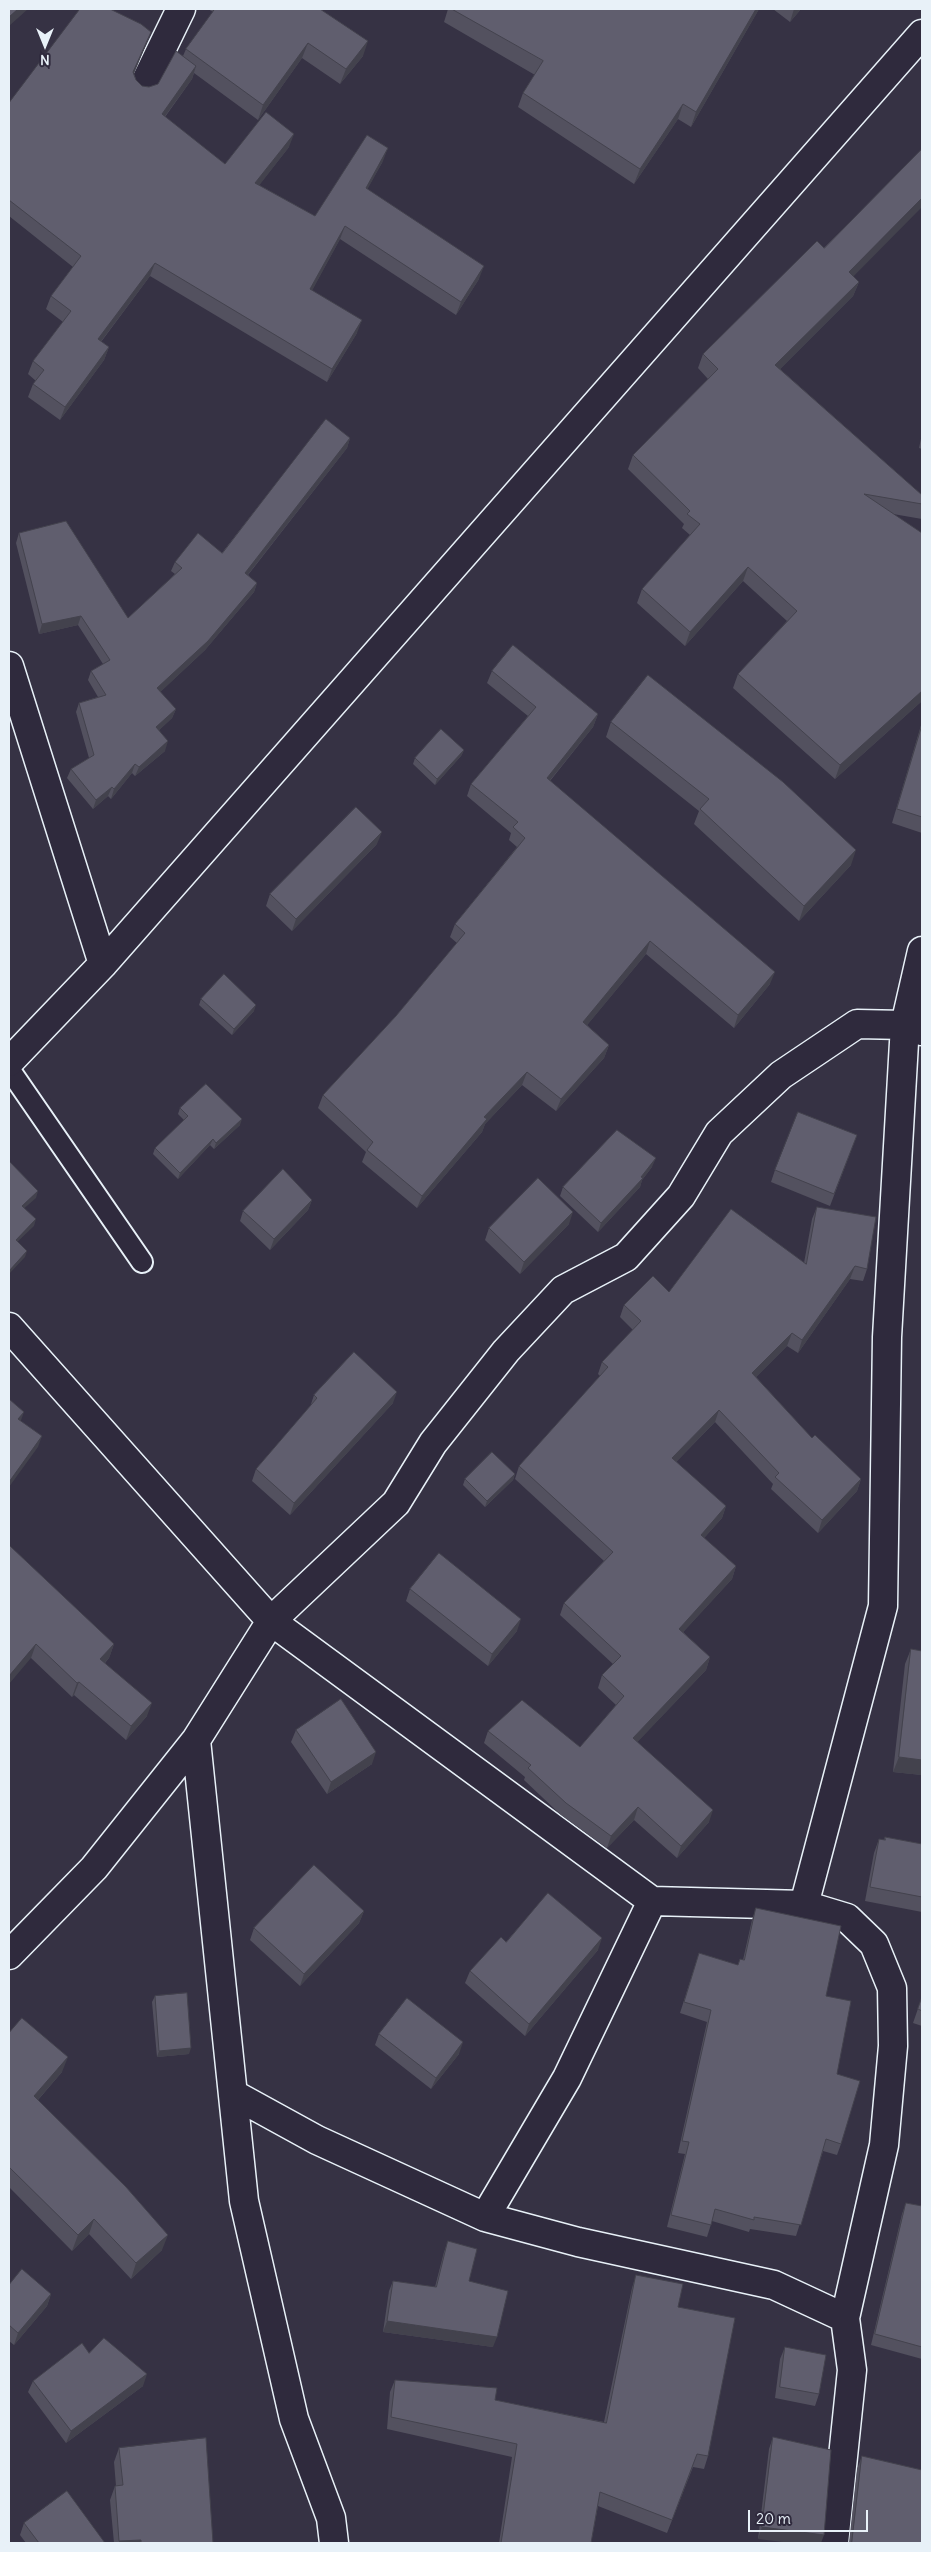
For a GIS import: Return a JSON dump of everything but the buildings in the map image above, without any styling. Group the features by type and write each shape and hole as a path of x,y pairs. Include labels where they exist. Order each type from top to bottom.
{"street":[{"path":"144,85 181,9"},
{"path":"9,1062 103,964 922,34"},
{"path":"9,666 103,964"},
{"path":"804,1905 883,1606 887,1338 922,951"},
{"path":"9,1955 94,1868 196,1740 272,1621 396,1503 433,1443 506,1352 563,1290 626,1257 681,1196 719,1133 781,1075 857,1024 914,1028"},
{"path":"9,1327 272,1621 652,1901 804,1905 848,1918 874,1944 892,1988 893,2046 884,2145 845,2318 852,2370 834,2543"},
{"path":"196,1740 235,2095 244,2201 294,2419 331,2518 334,2543"},
{"path":"485,2217 567,2078 652,1901"},
{"path":"235,2095 317,2140 485,2217 578,2242 774,2284 845,2318"}],"lane":[{"path":"9,1069 142,1262"}]}
